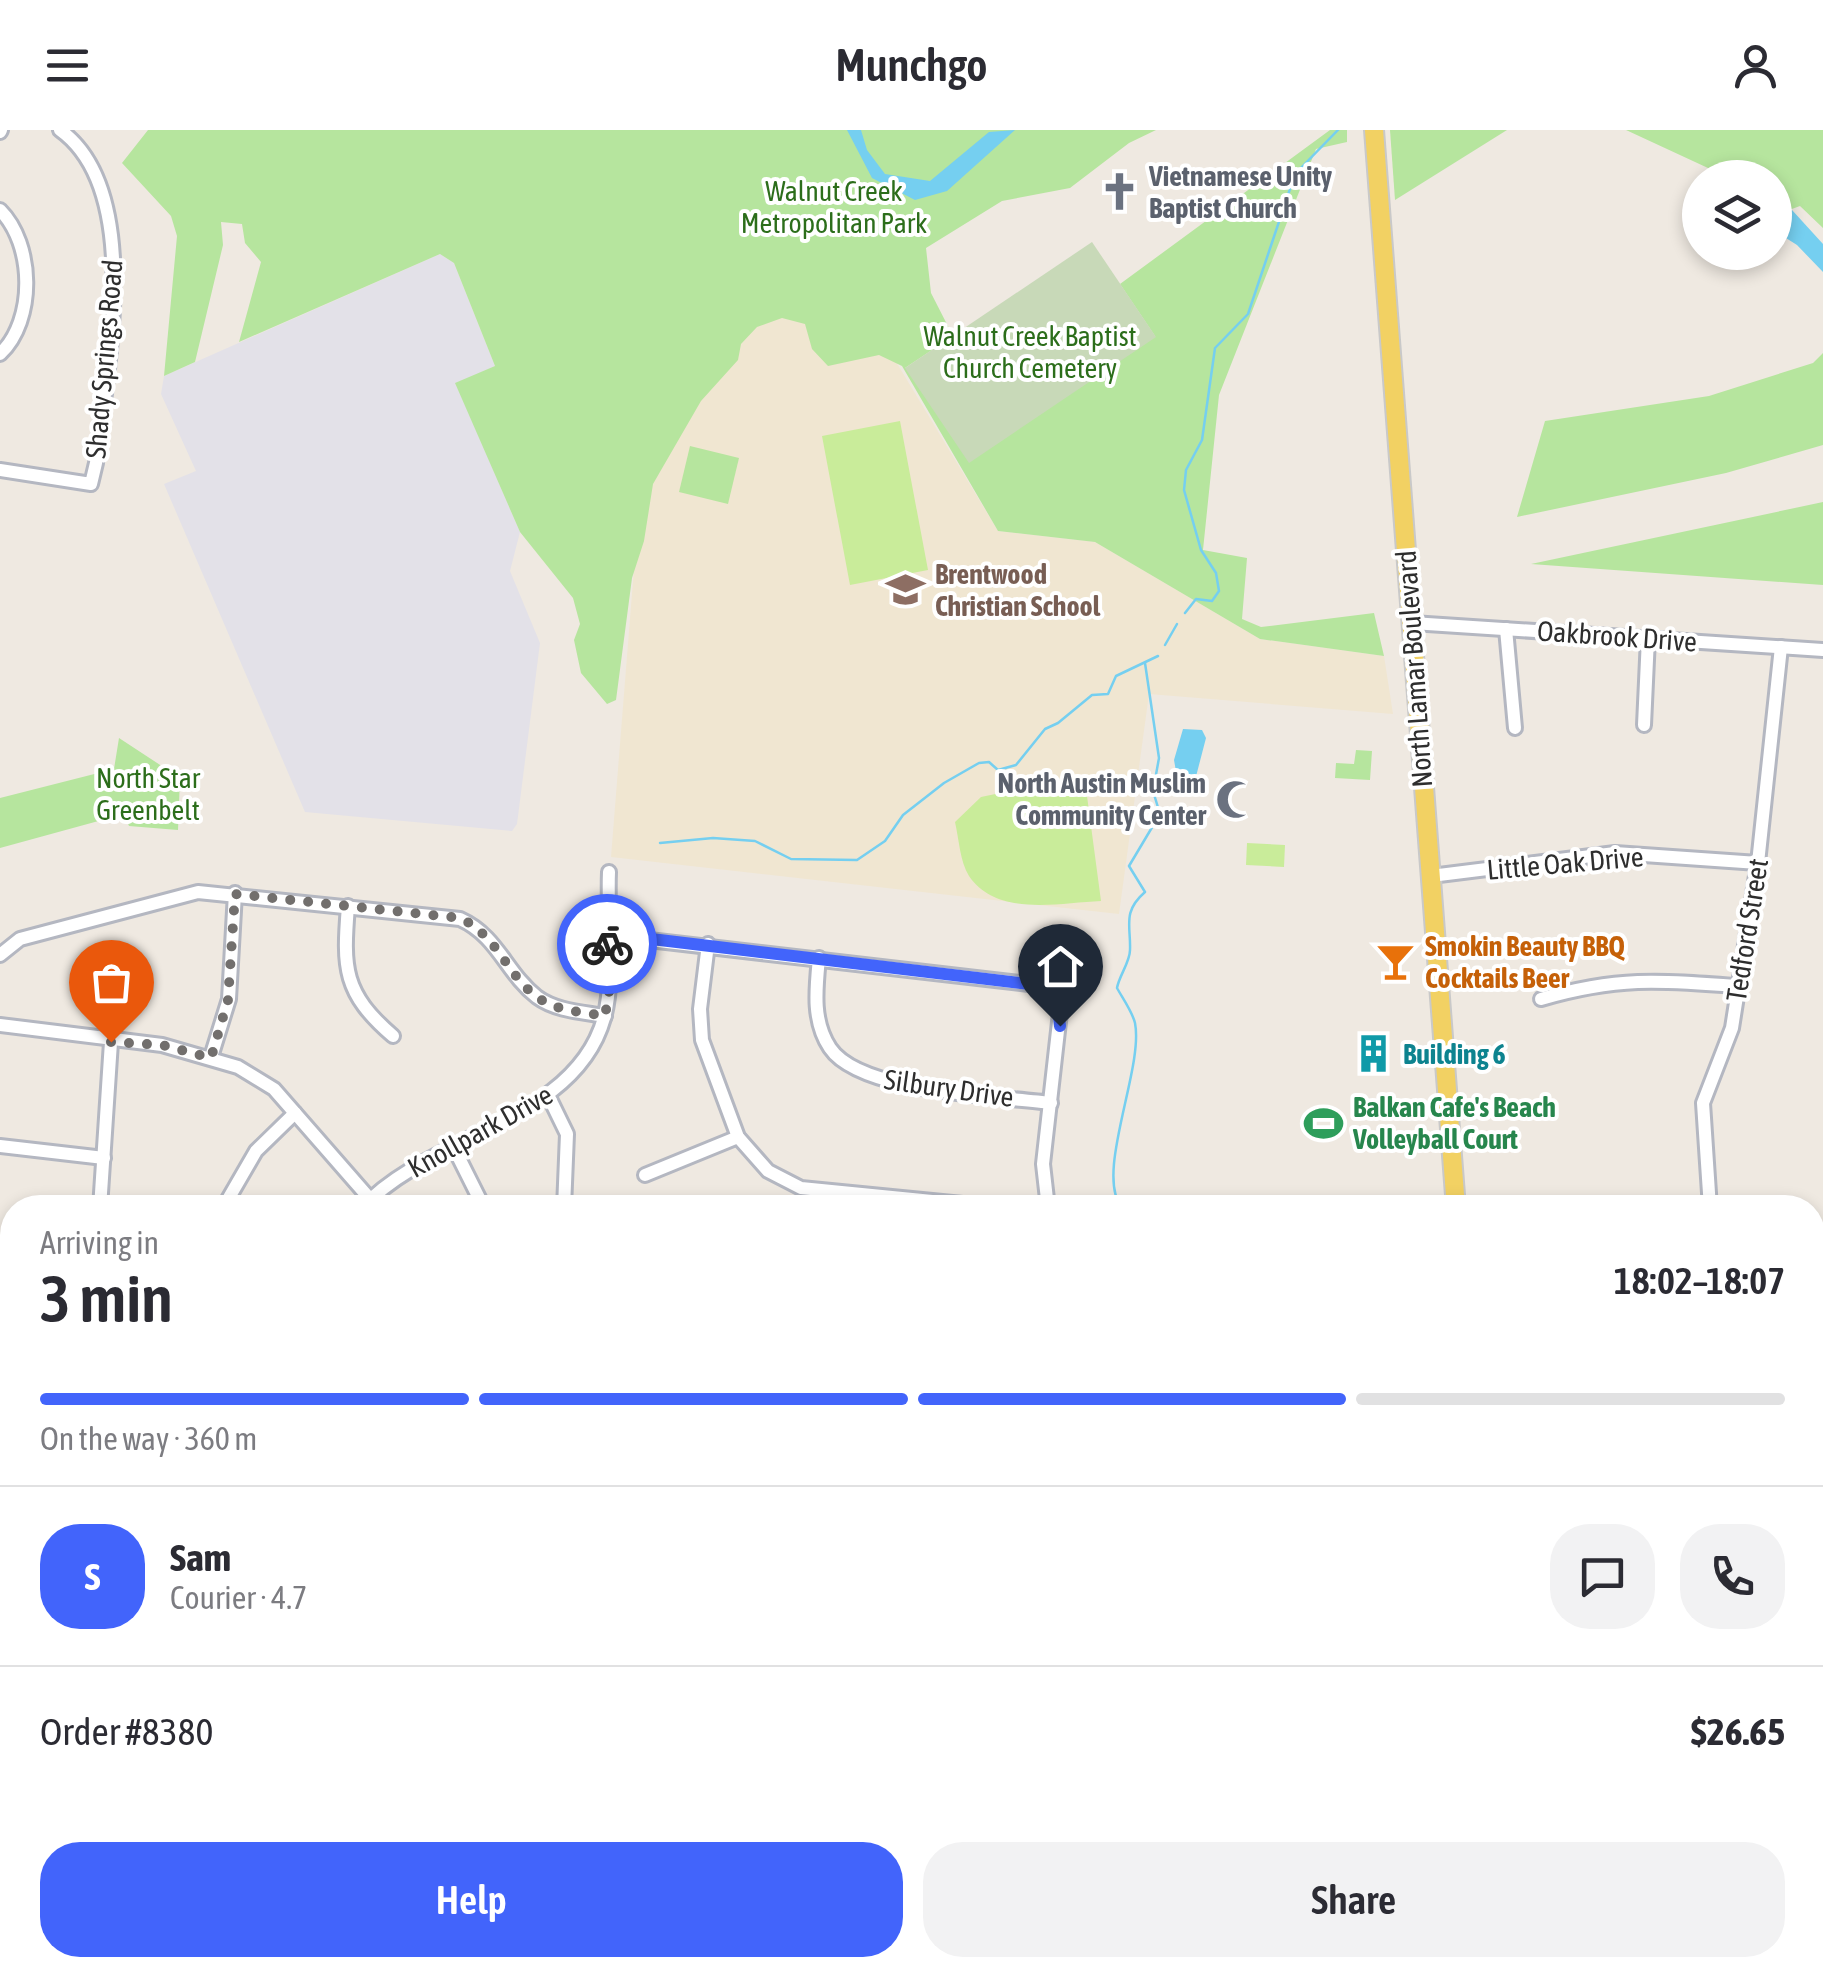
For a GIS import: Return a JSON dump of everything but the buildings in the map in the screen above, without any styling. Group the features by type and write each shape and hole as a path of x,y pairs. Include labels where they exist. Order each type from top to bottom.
{"main road":[{"name":"North Lamar Boulevard","path":"1374,135 1455,1195"}],"street":[{"name":"Shady Springs Road","path":"0,470 92,484 117,257 91,164 60,130"},
{"path":"0,210 14,227 26,264 18,329 0,354"},
{"name":"Oakbrook Drive","path":"1412,623 1823,650"},
{"path":"1506,628 1514,728"},
{"path":"1644,725 1648,638"},
{"name":"Tedford Street","path":"1709,1195 1703,1102 1732,1028 1758,863 1781,647"},
{"name":"Little Oak Drive","path":"1431,876 1616,853 1758,863"},
{"name":"Knollpark Drive","path":"377,1195 409,1169 548,1095 583,1063 605,1016 610,986 606,935 609,872"},
{"path":"211,1058 228,1000 235,894"},
{"path":"0,955 20,939 182,895 235,894 460,918 486,934 536,996 565,1009 605,1016"},
{"path":"348,906 344,951 348,980 363,1007 393,1036"},
{"path":"606,935 1037,985 1050,991 1060,1013 1043,1164 1047,1195"},
{"path":"708,944 700,1009 702,1040 738,1136 768,1171 800,1188 871,1195"},
{"name":"Silbury Drive","path":"819,958 820,1026 834,1054 847,1065 874,1078 1051,1103"},
{"path":"1541,1000 1588,986 1640,979 1736,986"},
{"path":"0,1025 111,1042 162,1045 211,1058 260,1078 295,1112 359,1195"},
{"path":"101,1195 111,1042"},
{"path":"548,1095 566,1134 564,1195"},
{"path":"231,1195 256,1152 295,1112"},
{"path":"646,1176 738,1136"},
{"path":"0,1146 104,1158"},
{"path":"452,1146 477,1195"}],"shaded area":[{"path":"440,254 454,263 495,366 456,384 520,532 510,571 540,643 517,824 512,831 305,812 164,484 196,471 161,394 164,376"},
{"name":"Brentwood Christian School","path":"658,268 851,287 998,531 1095,542 1260,639 1384,656 1393,714 1149,694 1119,914 611,857"}],"green space":[{"name":"Walnut Creek Metropolitan Park","path":"148,130 1156,130 1129,143 1070,188 1002,201 926,248 931,293 953,336 905,368 1155,336 1120,284 1330,130 1347,130 1347,142 1316,149 1219,395 1203,550 1247,558 1242,619 1261,627 1374,613 1384,656 1260,639 1095,542 998,531 902,366 879,355 828,366 812,349 805,324 782,318 757,327 741,344 738,360 701,401 653,484 644,541 632,578 616,700 607,704 581,673 574,640 580,624 573,598 520,532 455,383 495,366 454,263 440,254 239,342 261,262 245,243 242,224 221,222 223,245 195,362 164,376 177,236 171,216 122,163"},
{"path":"1390,130 1507,130 1395,200"},
{"path":"1626,130 1823,130 1823,228 1800,206 1792,209 1792,160 1691,160"},
{"name":"Walnut Creek Baptist Church Cemetery","path":"1092,242 1156,337 969,463 905,368"},
{"path":"1823,353 1823,445 1726,473 1517,517 1545,421 1709,396 1813,363"},
{"path":"900,421 928,570 850,585 822,436"},
{"path":"690,446 739,458 728,504 679,492"},
{"path":"1823,502 1823,585 1531,564"},
{"name":"North Star Greenbelt","path":"119,738 180,778 178,830 129,826 124,814 0,848 0,798 114,769"},
{"path":"1356,750 1372,751 1370,780 1335,778 1336,763 1354,764"},
{"path":"1076,777 1085,781 1101,901 1029,905 995,897 981,889 966,870 955,822 981,797"},
{"path":"1247,843 1285,845 1284,867 1246,865"}],"water":[{"path":"847,130 861,130 867,150 885,174 930,181 989,132 1015,130 947,191 915,200 872,178"},
{"path":"1792,210 1823,244 1823,272 1792,242"},
{"path":"1183,729 1202,730 1206,738 1193,788 1191,781 1177,777 1174,760"}],"waterway":[{"path":"1185,613 1196,599 1212,601 1219,591 1216,573 1201,550 1184,490 1186,470 1202,440 1215,348 1248,314 1295,174 1338,130"},
{"path":"1165,645 1177,624"},
{"path":"660,843 713,838 755,841 791,859 857,860 885,841 903,815 944,783 979,763 989,762 998,770 1016,765 1045,729 1092,695 1108,694 1116,676 1158,656"},
{"path":"1116,1195 1113,1171 1116,1147 1136,1043 1134,1019 1117,988 1130,955 1130,913 1145,892 1129,866 1160,814 1153,791 1159,758 1145,663"}],"way so far":[{"path":"111,1042 162,1045 211,1058 228,1000 235,894 460,918 495,943 536,996 565,1009 605,1016 610,986 607,944"}],"place":[{"name":"Vietnamese Unity Baptist Church","path":"1119,192"},
{"name":"Brentwood Christian School","path":"905,590"},
{"name":"North Austin Muslim Community Center","path":"1236,799"},
{"name":"Smokin Beauty BBQ Cocktails Beer","path":"1395,962"},
{"name":"Building 6","path":"1373,1054"},
{"name":"Balkan Cafe's Beach Volleyball Court","path":"1323,1123"}],"route":[{"path":"607,944 606,935 618,935 1037,985 1050,991 1060,1005 1060,1026"}]}
